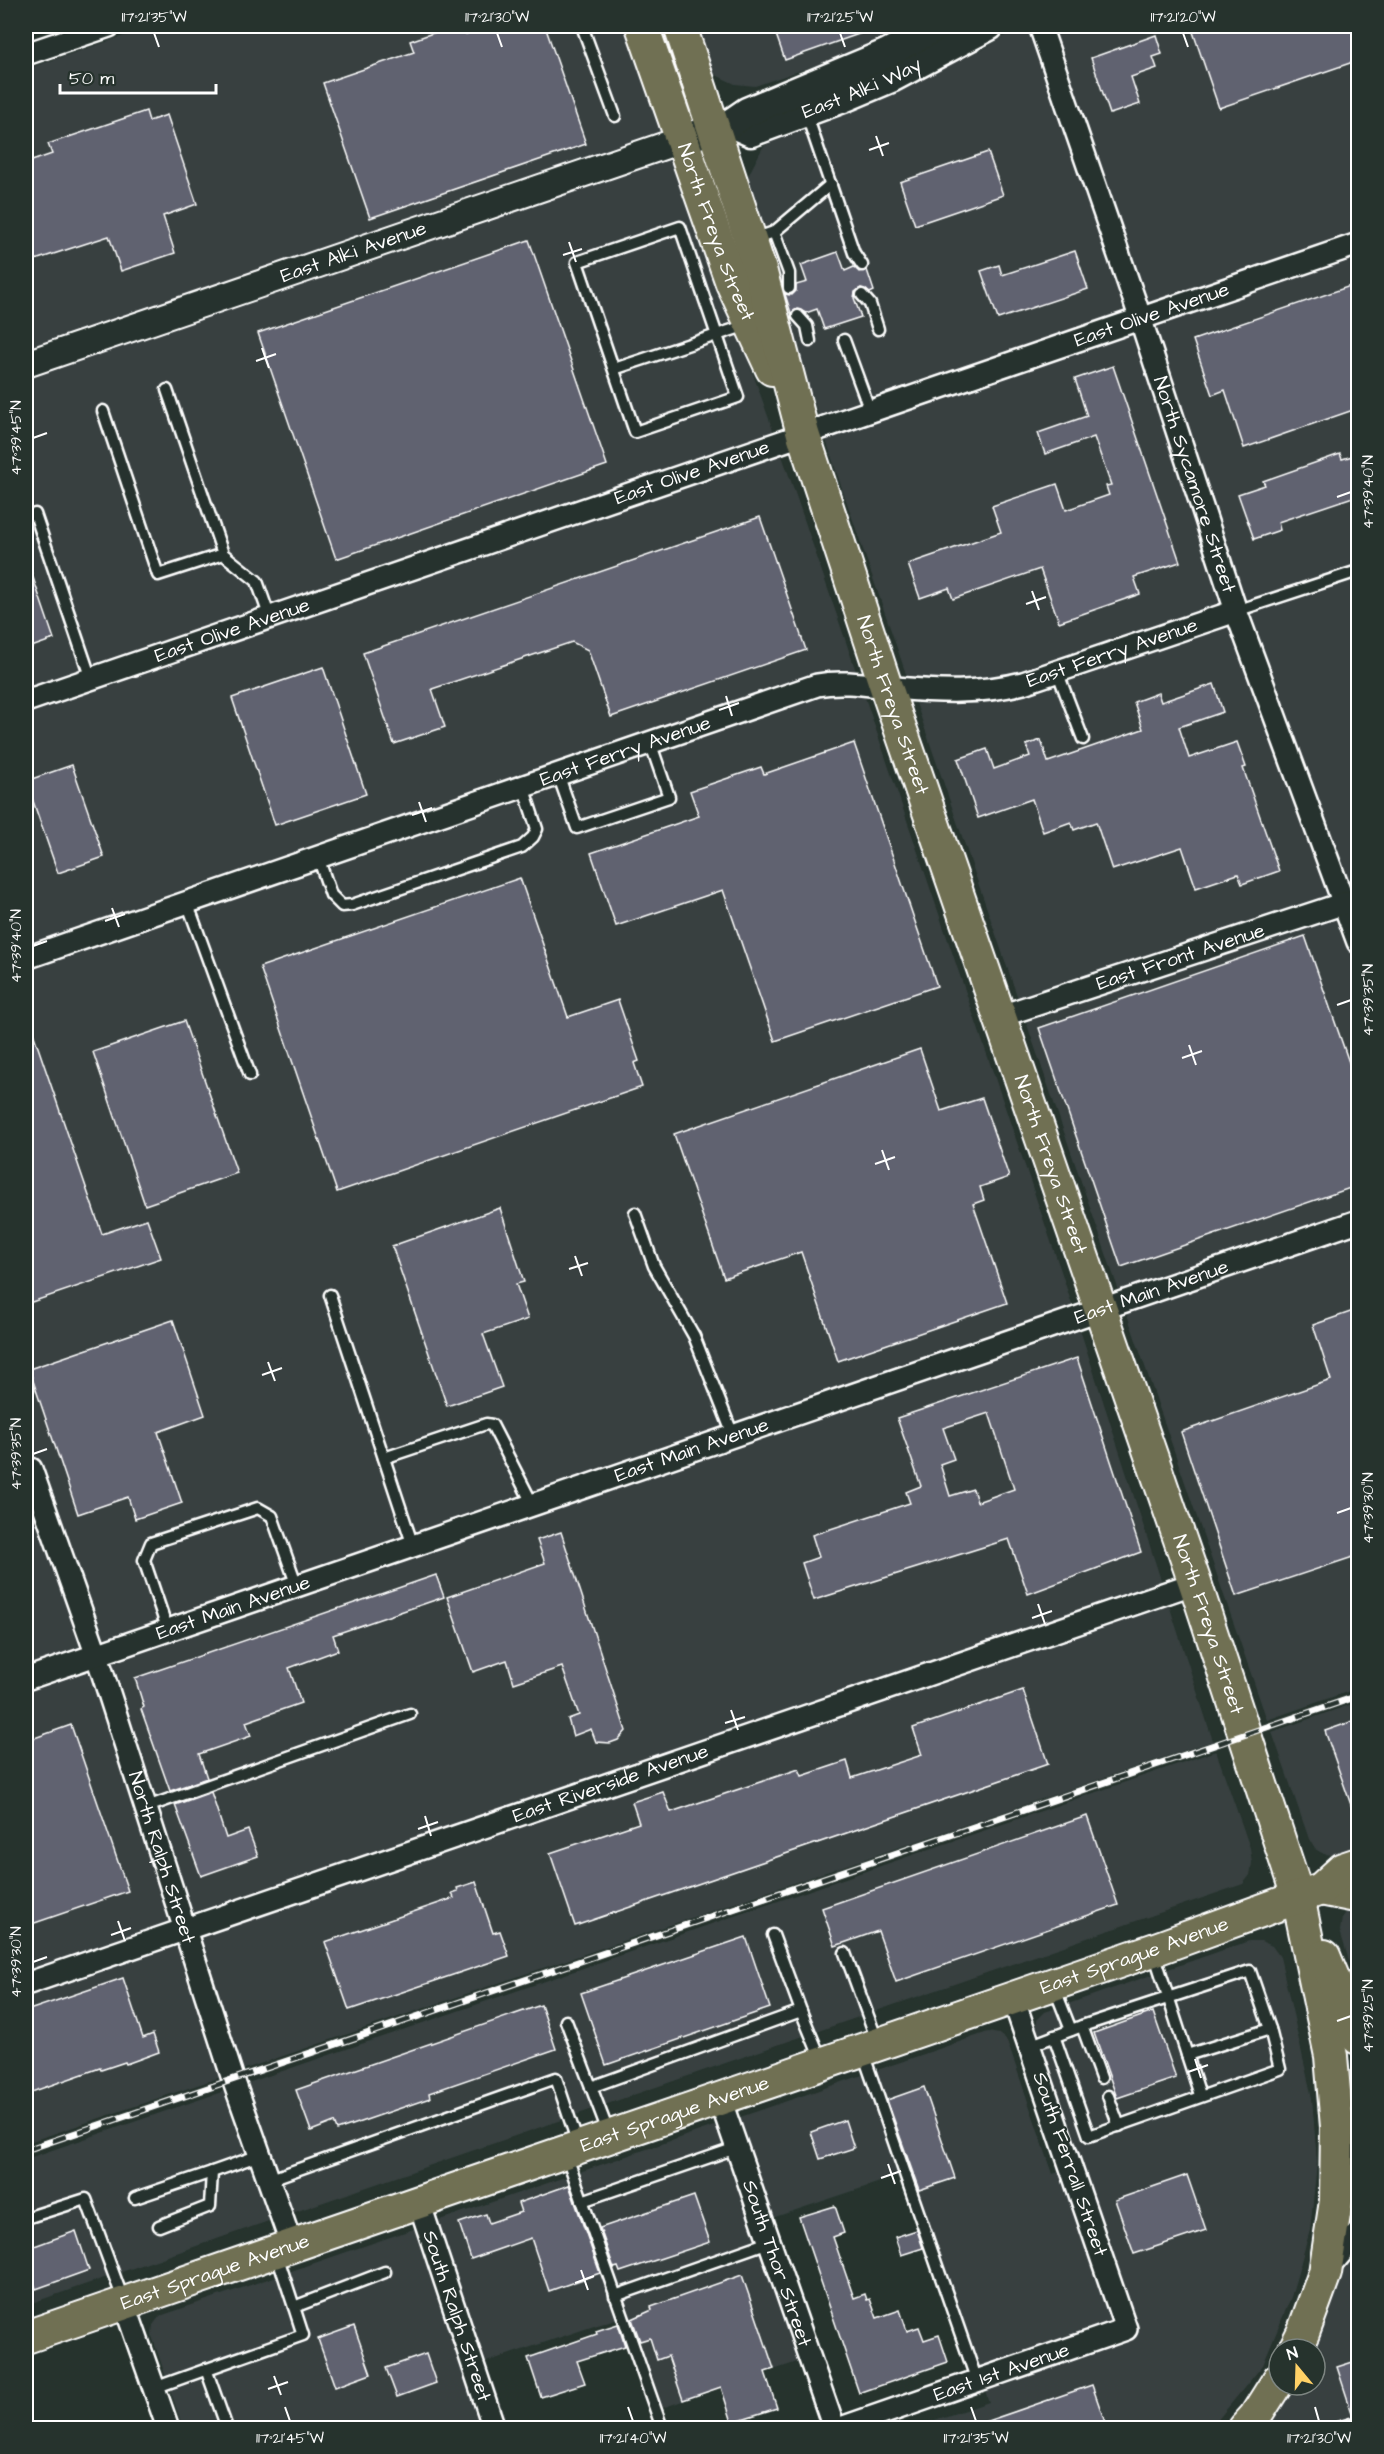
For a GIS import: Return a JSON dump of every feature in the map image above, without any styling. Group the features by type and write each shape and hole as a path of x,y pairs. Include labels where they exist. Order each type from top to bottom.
{"main road":[{"name":"North Freya Street","path":"642,26 732,283 803,434"},
{"name":"North Freya Street","path":"680,26 723,125 763,236 803,434 886,687 1195,1583 1310,1893"},
{"name":"East Alki Way","path":"681,140 723,125 747,112 886,54 938,26"},
{"name":"East Alki Way","path":"723,125 751,132 806,112 893,77 989,26"},
{"name":"East Sprague Avenue","path":"26,2337 1153,1950 1310,1893 1343,1869 1359,1864"},
{"path":"1310,1893 1351,1895 1359,1892"},
{"path":"1310,1893 1359,2038"},
{"path":"1301,2337 1325,2273 1336,2201 1337,2127 1331,2056 1310,1893"},
{"path":"1245,2428 1268,2397"}],"street":[{"path":"26,54 109,26"},
{"name":"North Sycamore Street","path":"1040,26 1236,611 1352,900 1359,942"},
{"name":"East Alki Avenue","path":"26,360 681,140"},
{"name":"East Olive Avenue","path":"26,701 1359,244"},
{"name":"East Ferry Avenue","path":"26,958 817,685 838,682 975,692 1023,683 1236,611"},
{"name":"East Front Avenue","path":"1001,1016 1352,900"},
{"name":"East Main Avenue","path":"26,1679 1100,1308 1359,1221"},
{"name":"North Ralph Street","path":"31,1469 97,1656 187,1929 233,2079 268,2180 284,2248"},
{"name":"East Riverside Avenue","path":"26,1984 1195,1583"},
{"name":"South Ferrall Street","path":"1014,1998 1126,2329"},
{"name":"South Thor Street","path":"720,2099 834,2428"},
{"path":"1337,2127 1359,2176"},
{"name":"South Ralph Street","path":"419,2202 489,2427"},
{"path":"1325,2273 1359,2233"},
{"path":"124,2303 168,2428"},
{"name":"East 1st Avenue","path":"841,2428 1126,2329"}],"lane":[{"path":"582,26 615,116"},
{"path":"806,112 857,266"},
{"path":"794,286 789,273 763,236 831,184"},
{"path":"680,226 717,335 738,397 635,432 577,262 680,226"},
{"path":"868,297 878,329"},
{"path":"803,314 810,341"},
{"path":"614,369 750,324"},
{"path":"844,340 870,411"},
{"path":"167,390 223,554 257,581 270,618"},
{"path":"103,411 158,575 223,554"},
{"path":"26,517 34,514 91,679"},
{"path":"1236,611 1359,571"},
{"path":"1057,671 1083,739"},
{"path":"558,774 577,828 669,797 650,742"},
{"path":"318,857 331,895 342,906 352,905 522,847 533,837 537,829 523,786"},
{"path":"187,902 250,1075"},
{"path":"635,1213 654,1266 694,1336 732,1435"},
{"path":"330,1295 413,1546"},
{"path":"384,1458 486,1424 492,1425 533,1505"},
{"path":"168,1631 144,1560 151,1543 258,1508 272,1516 297,1586"},
{"path":"147,1807 410,1714"},
{"path":"772,1935 823,2063"},
{"path":"1153,1950 1200,2096"},
{"path":"845,1953 870,2047 977,2381"},
{"path":"1029,2046 1054,2036 1082,2026 1250,1971 1281,2069 1089,2136 1054,2036"},
{"path":"1053,1984 1071,2030"},
{"path":"591,2087 801,2011"},
{"path":"566,2021 610,2137"},
{"path":"1082,2026 1101,2078"},
{"path":"1187,2055 1270,2029"},
{"path":"268,2180 556,2078 582,2201 662,2428"},
{"path":"1108,2096 1119,2126"},
{"path":"582,2201 736,2148"},
{"path":"135,2198 260,2155"},
{"path":"159,2226 210,2206 212,2172"},
{"path":"26,2218 86,2199 124,2303"},
{"path":"615,2296 769,2242"},
{"path":"154,2388 303,2335 294,2307 284,2248"},
{"path":"294,2307 386,2272"},
{"path":"206,2369 227,2428"},
{"path":"1338,2428 1359,2422"}],"shaded area":[{"path":"153,26 630,26 793,487 1062,1274 1213,1741 26,2143 26,69"},
{"path":"691,26 907,26 834,59 755,86 735,84 716,75 701,60"},
{"path":"1021,26 1358,26 1358,1688 1267,1720 837,474 749,200 748,176 763,147 781,135 863,104 983,49"},
{"path":"1358,1702 1358,1846 1333,1855 1324,1854 1315,1849 1309,1839 1272,1732"},
{"path":"1216,1751 1250,1848 1252,1863 1250,1875 1243,1884 26,2305 26,2159"},
{"path":"1358,1904 1358,1991 1340,1931 1342,1918 1348,1910"},
{"path":"1249,1941 1261,1941 1272,1946 1280,1957 1312,2098 1317,2163 1310,2230 1291,2297 1275,2337 1267,2337 1267,2355 1263,2365 1211,2428 911,2428 989,2402 910,2172 769,2219 815,2356 650,2412 618,2318 486,2362 509,2428 183,2428 152,2336 153,2325 160,2316 988,2032 999,2034 1007,2041 1053,2174 1080,2165 1035,2034 1037,2020 1045,2012"},
{"path":"1358,2248 1358,2428 1264,2428 1286,2397 1327,2397 1327,2337 1316,2337 1342,2263"}],"building":[{"path":"453,26 464,26 466,34 491,26 545,26 586,144 370,218 323,83 414,52 410,41"},
{"path":"773,26 876,26 876,28 785,60"},
{"path":"1191,26 1359,26 1359,60 1219,108"},
{"path":"1156,35 1162,54 1153,57 1157,68 1131,77 1140,104 1110,114 1091,58"},
{"path":"146,111 149,121 167,115 197,204 163,216 175,253 121,271 109,236 35,260 26,232 26,163 52,154 48,144"},
{"path":"988,152 1003,195 915,225 900,182"},
{"path":"529,240 607,465 336,559 258,333"},
{"path":"1075,251 1088,289 998,319 981,271 999,265 1002,275"},
{"path":"838,252 845,271 854,267 859,272 867,270 874,291 870,293 861,288 855,292 854,298 861,317 824,329 817,309 806,313 797,309 791,313 785,294 792,295 796,291 796,285 807,282 801,265"},
{"path":"1359,283 1359,408 1244,448 1225,390 1212,395 1193,340"},
{"path":"1113,366 1180,562 1134,577 1140,594 1059,622 1040,569 953,599 949,588 920,598 908,564 1001,532 992,506 1057,484 1066,510 1109,495 1106,486 1111,485 1094,437 1045,454 1038,433 1087,416 1075,379"},
{"path":"1340,454 1342,459 1359,454 1359,495 1278,522 1280,530 1254,539 1238,494 1265,485 1263,481"},
{"path":"760,517 806,650 611,717 588,650 572,642 432,689 445,727 394,744 363,653"},
{"path":"26,563 28,563 54,639 26,649"},
{"path":"323,667 366,794 275,825 232,698"},
{"path":"1214,684 1223,712 1179,727 1189,758 1237,742 1246,767 1243,768 1279,871 1242,884 1238,874 1196,888 1182,847 1112,870 1096,822 1074,830 1071,822 1043,832 1032,799 978,818 958,759 987,749 994,769 1030,756 1026,745 1041,740 1048,762 1143,729 1134,702 1158,693 1161,702"},
{"path":"854,743 937,986 775,1041 723,890 616,926 591,853 699,816 690,791 761,767 764,774"},
{"path":"72,765 104,857 58,873 26,781"},
{"path":"520,878 568,1017 618,1000 639,1061 634,1063 642,1087 337,1192 260,967"},
{"path":"1305,936 1359,1091 1359,1185 1121,1267 1039,1028"},
{"path":"28,1018 102,1234 147,1219 161,1258 26,1304 26,1019"},
{"path":"184,1021 237,1173 145,1205 93,1052"},
{"path":"920,1049 941,1111 982,1098 1009,1177 980,1187 984,1200 973,1204 1007,1303 838,1361 801,1252 724,1278 674,1134"},
{"path":"500,1208 524,1282 516,1284 528,1319 483,1334 502,1387 447,1406 392,1246"},
{"path":"1359,1309 1359,1555 1236,1596 1181,1432 1331,1380 1313,1325"},
{"path":"173,1320 205,1415 158,1432 182,1503 135,1519 128,1497 78,1514 29,1369"},
{"path":"1077,1358 1141,1552 1028,1594 1009,1539 814,1600 802,1563 819,1557 812,1535 910,1503 906,1492 921,1486 897,1418","holes":["989,1413 1014,1489 977,1502 973,1489 950,1496 940,1464 954,1459 943,1428"]},
{"path":"561,1532 626,1731 618,1740 610,1743 596,1742 591,1729 573,1736 568,1719 579,1715 562,1667 514,1683 507,1660 473,1672 447,1597 545,1563 537,1540"},
{"path":"436,1575 444,1597 333,1635 338,1650 289,1668 301,1703 246,1722 251,1736 199,1754 207,1778 170,1791 141,1709 144,1707 135,1678"},
{"path":"1023,1690 1048,1764 575,1926 550,1853 639,1823 632,1802 663,1792 671,1812 799,1769 802,1776 847,1761 852,1778 922,1755 913,1728"},
{"path":"1359,1719 1359,1818 1356,1819 1325,1731"},
{"path":"71,1725 128,1891 26,1926 26,1741"},
{"path":"211,1792 226,1838 248,1830 258,1856 201,1876 175,1805"},
{"path":"1087,1816 1118,1905 896,1982 878,1931 835,1946 822,1908"},
{"path":"476,1882 493,1933 500,1931 509,1956 349,2010 325,1942 454,1898 452,1893 458,1891 457,1888"},
{"path":"746,1937 770,2008 606,2065 581,1993"},
{"path":"123,1978 143,2038 153,2034 159,2052 126,2064 125,2062 101,2070 100,2068 26,2094 26,2011"},
{"path":"541,2005 556,2049 429,2093 430,2098 337,2130 334,2122 311,2131 296,2090"},
{"path":"1153,2012 1176,2078 1117,2098 1094,2033"},
{"path":"924,2087 955,2178 919,2190 887,2100"},
{"path":"845,2120 854,2148 820,2159 811,2132"},
{"path":"1187,2175 1206,2230 1134,2254 1115,2200"},
{"path":"569,2185 600,2273 549,2291 531,2238 471,2259 459,2223 486,2214 489,2223 521,2212 518,2203"},
{"path":"694,2196 710,2242 620,2272 618,2267 614,2268 600,2228"},
{"path":"835,2206 844,2233 833,2237 854,2298 865,2294 867,2300 870,2299 877,2318 900,2310 907,2331 919,2327 924,2340 939,2335 948,2362 859,2393 799,2217"},
{"path":"917,2230 923,2248 901,2255 895,2237"},
{"path":"76,2231 89,2270 36,2289 26,2260 26,2249"},
{"path":"742,2275 774,2369 765,2372 777,2408 732,2422 721,2387 683,2400 668,2356 657,2360 650,2338 640,2341 632,2319 652,2310 651,2307"},
{"path":"618,2324 625,2346 577,2361 585,2383 541,2397 528,2358 597,2334 596,2331"},
{"path":"354,2326 371,2374 335,2387 318,2339"},
{"path":"426,2354 436,2383 397,2397 386,2368"},
{"path":"1359,2360 1359,2415 1353,2416 1337,2367"},
{"path":"1092,2385 1107,2428 974,2428 973,2426"}],"railway":[{"path":"26,2150 1358,1696"}]}
